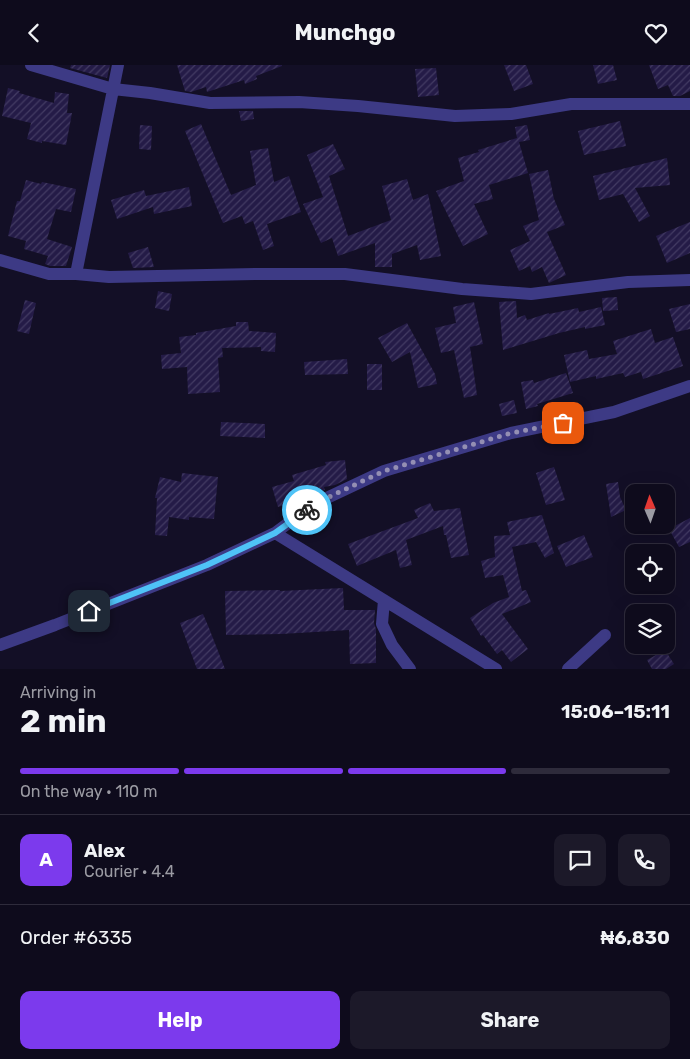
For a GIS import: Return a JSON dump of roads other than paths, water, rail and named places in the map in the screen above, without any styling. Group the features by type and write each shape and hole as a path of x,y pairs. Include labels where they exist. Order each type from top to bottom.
{"street":[{"path":"31,65 113,89 210,103 299,102 455,116 510,114 571,104 690,105"},
{"path":"76,274 118,65"},
{"path":"0,260 49,274 109,277 255,274 345,275 462,289 531,294 628,282 690,280"},
{"path":"0,645 207,565 275,533 314,504 384,471 511,433 614,412 690,386"},
{"path":"275,533 496,669"},
{"path":"384,600 382,624 392,645 410,669"},
{"path":"568,669 604,635"}]}
